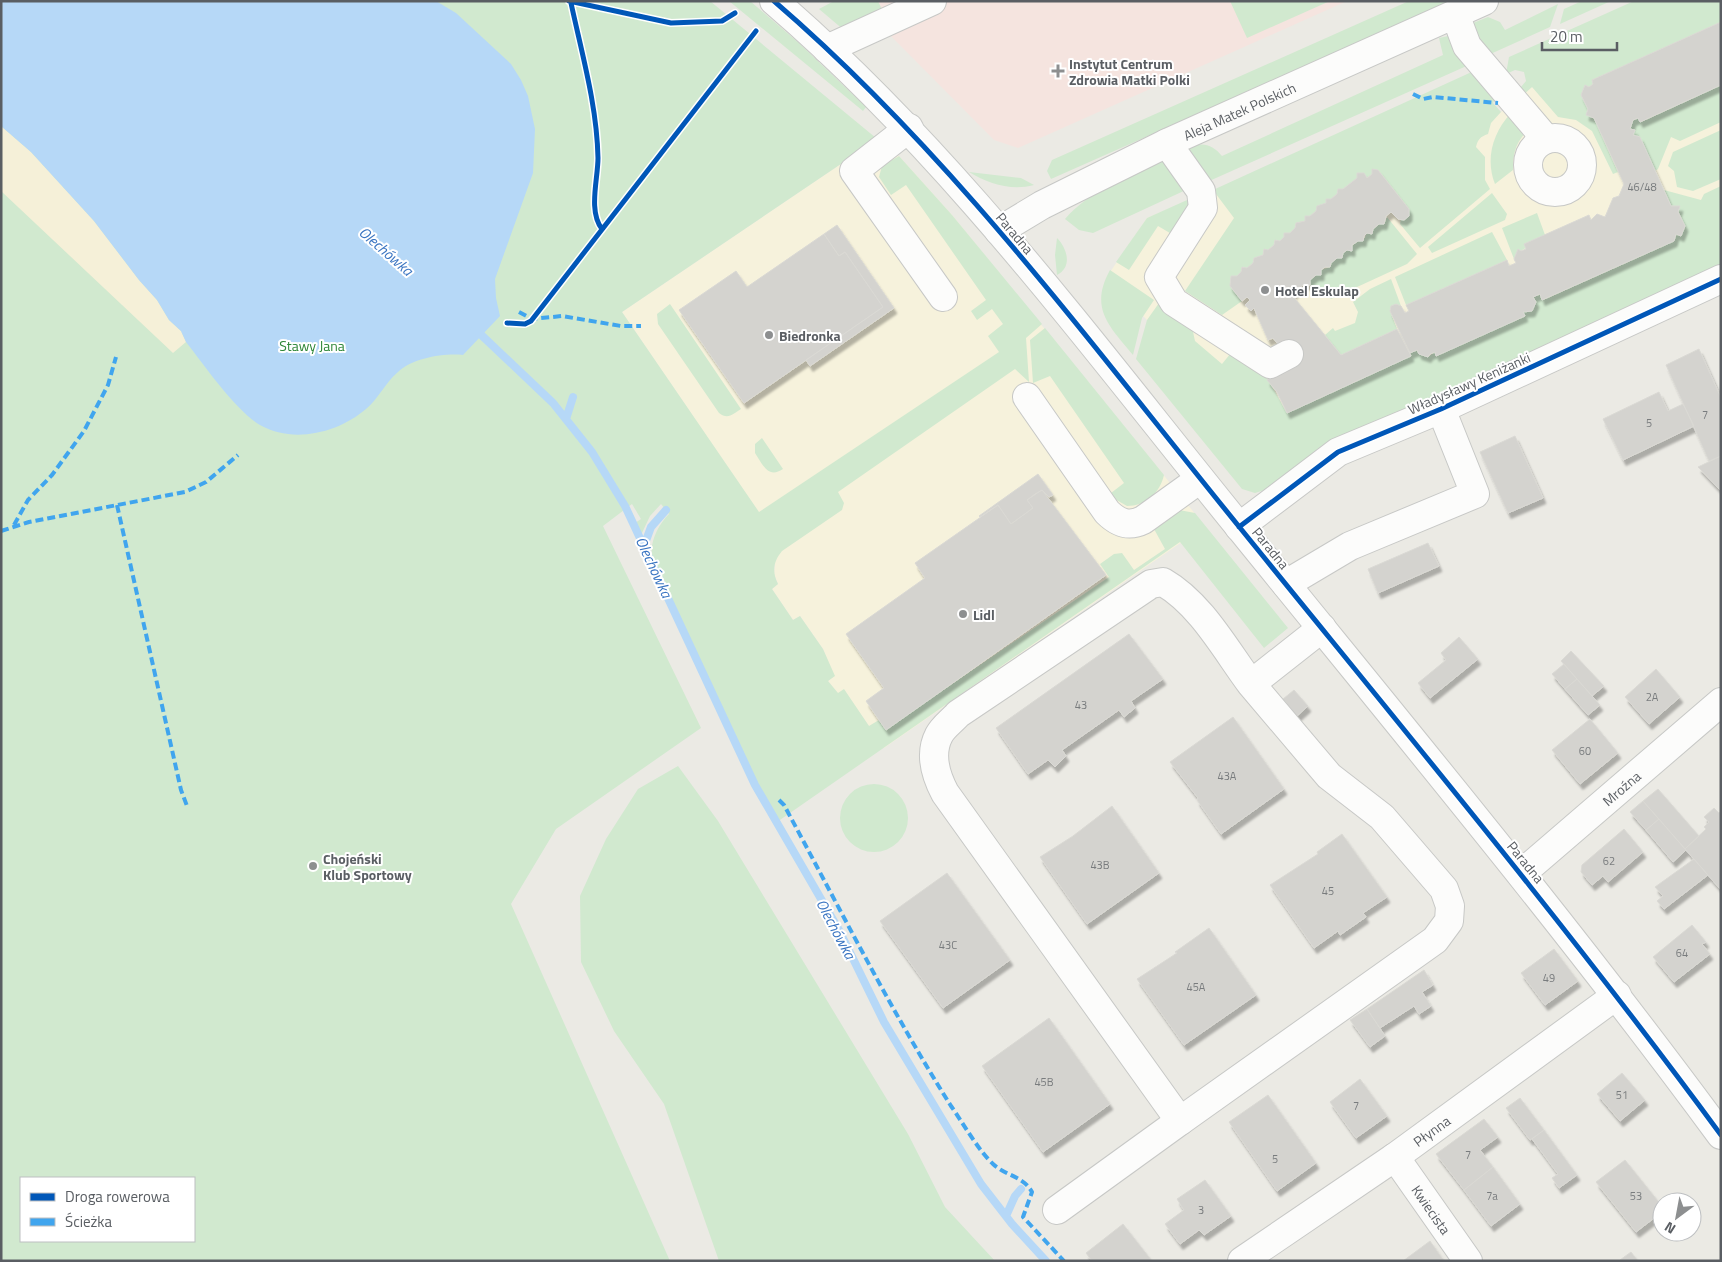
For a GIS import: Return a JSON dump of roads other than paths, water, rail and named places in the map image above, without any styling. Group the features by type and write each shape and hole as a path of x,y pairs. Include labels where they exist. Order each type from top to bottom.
{"street":[{"name":"Paradna","path":"774,1 909,128 1000,231 1521,874 1617,995 1720,1132"},
{"path":"827,49 932,1"},
{"name":"Aleja Matek Polskich","path":"1000,231 1042,205 1167,143 1484,1"},
{"path":"1455,14 1467,46 1546,139"},
{"path":"909,128 854,171 942,297"},
{"path":"1167,143 1201,191 1203,208 1159,277 1174,302 1270,364 1289,354"},
{"name":"Władysławy Keniżanki","path":"1239,527 1338,452 1441,409 1721,280"},
{"path":"1027,397 1107,512 1120,522 1136,524 1200,479"},
{"path":"1286,584 1350,546 1474,494 1441,409"},
{"path":"1057,1210 1436,940 1449,921 1450,906 1444,889 1382,817 1329,776 1251,684 1201,616 1177,590 1163,582 1151,584 958,714 939,734 934,753 937,778 945,793 1180,1121"},
{"path":"1251,684 1322,628"},
{"name":"Mroźna","path":"1521,874 1721,702"},
{"name":"Płynna","path":"1242,1261 1395,1157 1617,995"},
{"name":"Kwiecista","path":"1395,1157 1468,1261"}],"water":[{"name":"Stawy Jana","path":"1,1 436,1 456,13 511,64 528,96 535,129 533,173 495,279 496,298 500,316 463,355 429,357 404,367 366,409 355,417 329,430 301,435 287,434 273,431 260,425 250,418 221,387 186,342 181,331 169,320 157,300 139,280 94,221 31,152 1,126"}],"waterway":[{"name":"Olechówka","path":"475,329 553,403 592,452 625,506 755,785 839,930 884,1022 981,1184 1012,1224 1046,1261"},
{"path":"566,419 573,397"},
{"path":"644,546 651,527 666,510"},
{"path":"1006,1216 1015,1196 1021,1189"}],"place":[{"name":"Instytut Centrum Zdrowia Matki Polki","path":"1058,71"},
{"name":"Hotel Eskulap","path":"1265,290"},
{"name":"Biedronka","path":"769,335"},
{"name":"Lidl","path":"963,614"},
{"name":"Chojeński Klub Sportowy","path":"313,866"}]}
